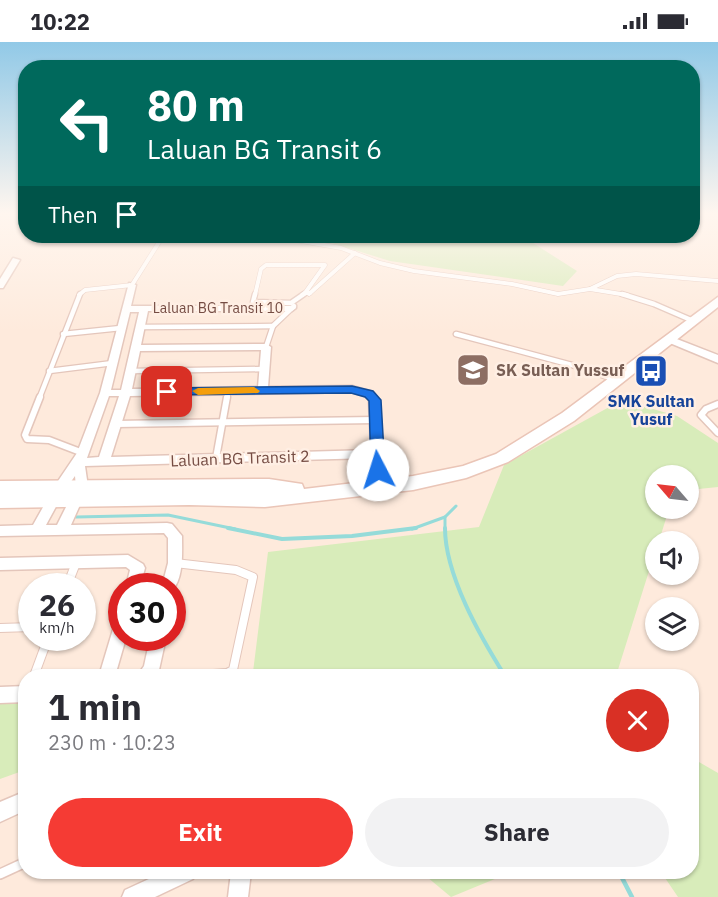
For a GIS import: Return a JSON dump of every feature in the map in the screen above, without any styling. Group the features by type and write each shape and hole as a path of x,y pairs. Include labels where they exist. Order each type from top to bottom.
{"main road":[{"path":"0,488 56,494 265,500 403,484 466,472 502,458 568,417 718,301"},
{"path":"0,501 56,494"}],"street":[{"path":"0,286 5,272 16,260"},
{"path":"37,530 56,494 81,458 105,393 132,285"},
{"name":"Laluan BG Transit 10","path":"126,309 292,308"},
{"path":"103,462 126,392 144,309"},
{"path":"669,339 718,359"},
{"path":"136,348 266,347 263,390"},
{"path":"105,393 263,390 359,391 369,394 375,400 378,470 386,477 403,484"},
{"name":"Laluan BG Transit 2","path":"81,458 103,462 376,454"},
{"path":"62,529 78,494 81,458"},
{"path":"358,489 369,483 378,470"},
{"path":"0,531 167,528 175,536 175,563 172,573"},
{"path":"0,564 128,561 138,567 136,573"},
{"path":"109,669 114,651"},
{"path":"151,669 155,651"},
{"path":"0,695 18,694"},
{"path":"0,812 18,804"},
{"path":"132,897 171,879"},
{"path":"238,897 240,879"}],"lane":[{"path":"81,458 50,440 27,439 25,435 77,298 82,291 132,285 153,252"},
{"path":"352,252 414,271 512,284 558,294 590,288 617,276 636,274 718,281"},
{"path":"266,347 273,326 355,253"},
{"path":"266,265 325,265 308,293 291,303 254,302 261,269 266,265"},
{"path":"590,288 635,298 691,320"},
{"path":"140,327 273,326"},
{"path":"63,334 121,328"},
{"path":"456,334 583,368 615,380"},
{"path":"49,371 113,363"},
{"path":"131,371 264,369"},
{"path":"216,458 228,391"},
{"path":"718,404 706,409 701,416 718,433"},
{"path":"116,424 375,420"},
{"path":"72,573 76,563"},
{"path":"175,563 236,570 253,577 233,669"},
{"path":"0,628 18,627"},
{"path":"37,669 43,651"},
{"path":"0,874 18,866"}],"green space":[{"path":"361,252 547,252 577,271 563,286 390,261"},
{"path":"622,400 677,416 718,443 718,487 699,489 699,465 645,465 645,519 666,519 662,531 645,531 645,584 618,669 253,669 268,552 479,527 504,465"},
{"path":"18,703 18,773 0,779 0,704"},
{"path":"699,762 718,773 718,897 678,897 666,879 699,879"},
{"path":"429,879 495,879 451,897"}],"waterway":[{"path":"445,517 456,506"},
{"path":"76,517 168,515 235,529"},
{"path":"414,528 445,517"},
{"path":"445,517 445,528"},
{"path":"228,528 282,539 352,536 414,528"},
{"path":"445,528 457,585 475,624 501,669"},
{"path":"623,879 632,897"}],"slow traffic":[{"path":"198,391 254,391"}],"place":[{"name":"SK Sultan Yussuf","path":"473,370"},
{"name":"SMK Sultan Yusuf","path":"651,371"}],"route":[{"path":"167,392 352,389 369,394 375,400 378,470"}]}
